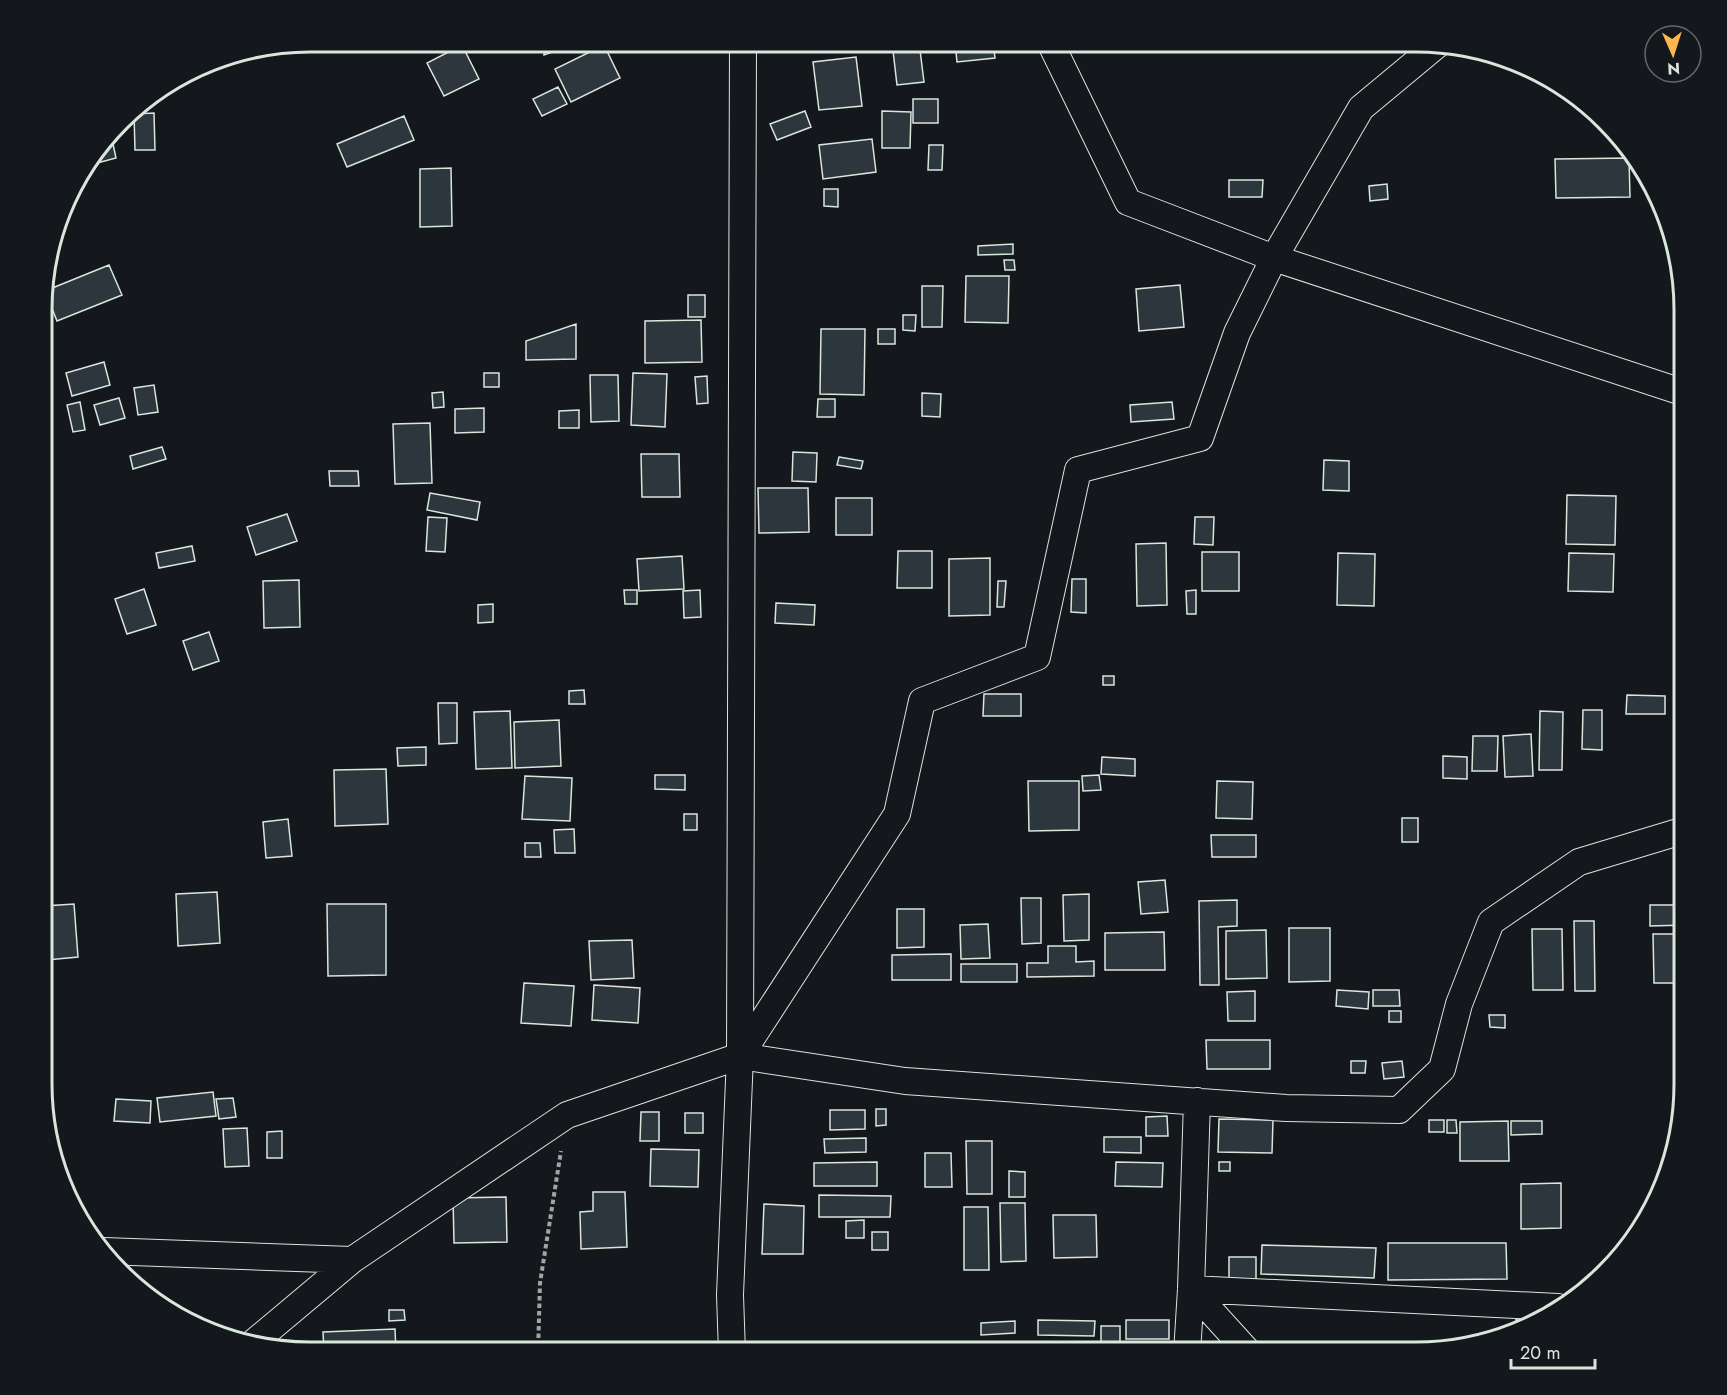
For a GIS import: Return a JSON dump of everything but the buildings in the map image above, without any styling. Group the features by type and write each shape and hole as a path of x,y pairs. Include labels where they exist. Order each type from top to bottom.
{"street":[{"path":"732,1342 730,1295 740,1056 743,52"},
{"path":"1055,52 1128,202 1274,258 1674,389"},
{"path":"740,1056 897,814 922,700 1037,657 1077,470 1200,438 1237,333 1274,258 1361,108 1428,53"},
{"path":"259,1338 352,1260 567,1115 740,1056 905,1081 1286,1108 1399,1110 1442,1069 1459,1004 1491,922 1579,862 1674,833"},
{"path":"1188,1342 1197,1101"},
{"path":"114,1251 352,1260"},
{"path":"1191,1289 1550,1306"},
{"path":"1191,1289 1239,1342"}],"path":[{"path":"538,1342 540,1283 567,1115"}]}
